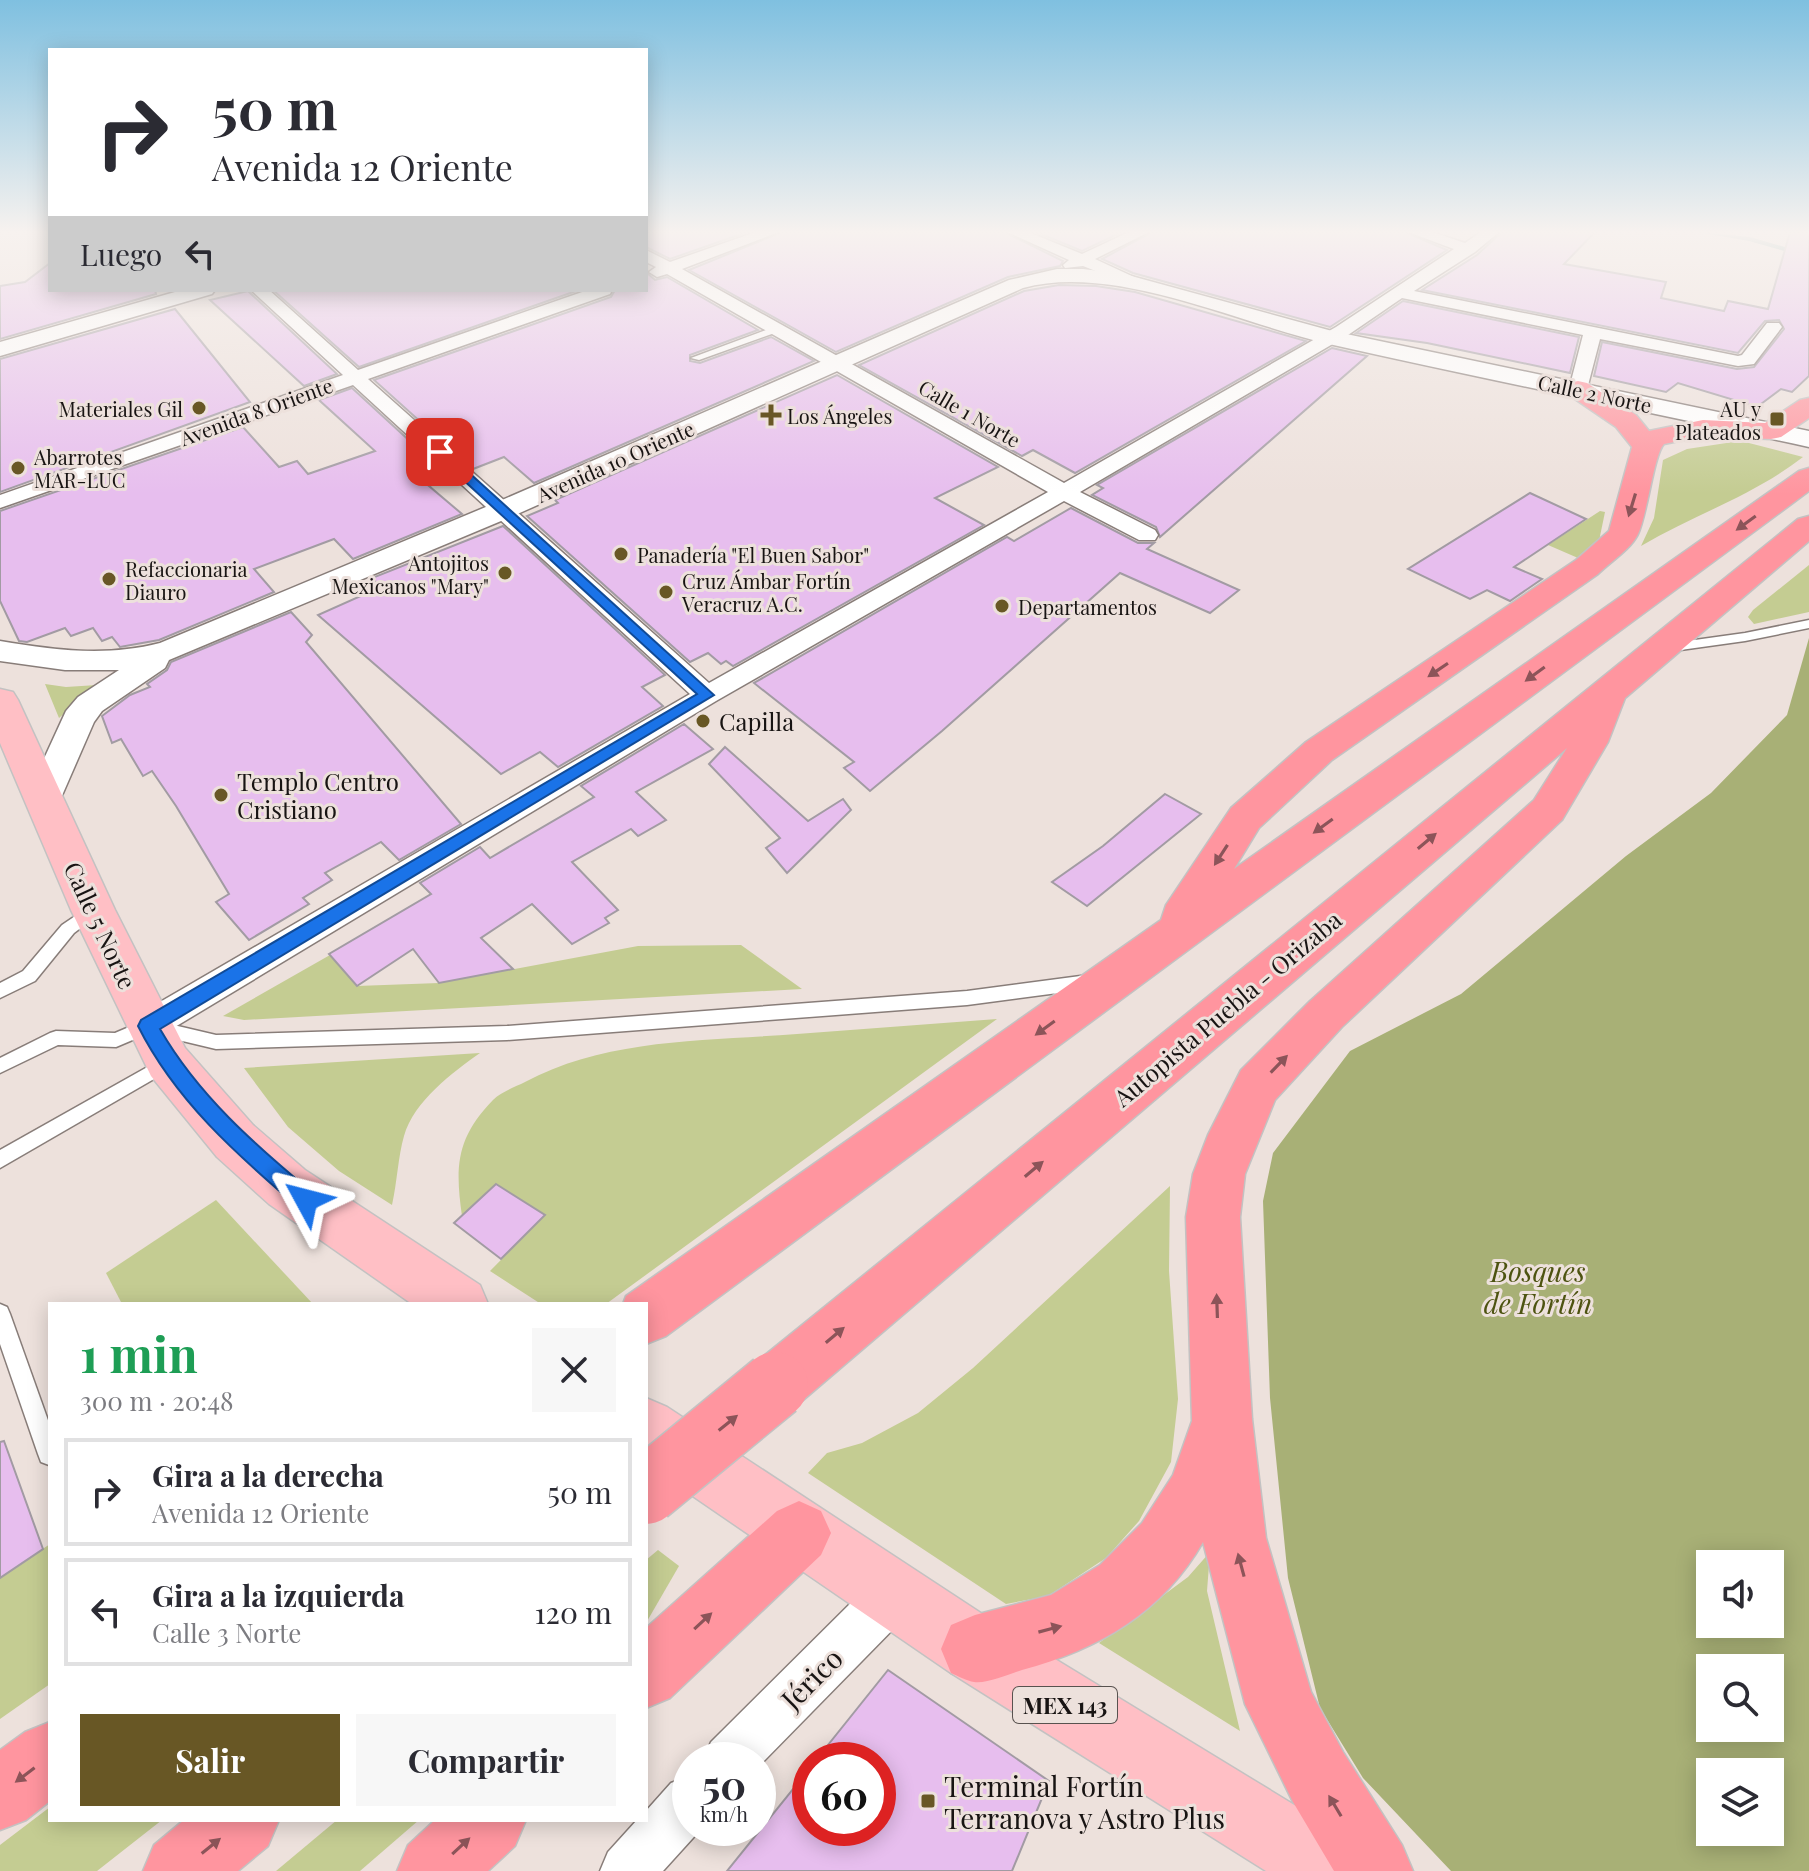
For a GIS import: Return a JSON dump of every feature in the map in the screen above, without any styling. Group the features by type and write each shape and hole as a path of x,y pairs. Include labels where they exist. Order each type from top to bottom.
{"highway":[{"path":"1578,389 1626,421 1646,446"},
{"path":"1166,939 1245,818 1319,751 1611,548 1623,534 1646,446 1655,438 1703,428 1771,431 1809,406"},
{"path":"654,1311 1809,477"},
{"name":"Autopista Puebla - Orizaba","path":"648,1489 1809,525"},
{"path":"1376,1871 1318,1777 1280,1704 1234,1538 1222,1419 1213,1217 1219,1174 1233,1135 1258,1085 1326,1014 1548,810 1589,742 1611,688"},
{"path":"975,1649 1065,1625 1123,1588 1165,1546 1198,1492 1222,1419"},
{"path":"648,1672 799,1533"},
{"path":"0,1794 48,1758"},
{"path":"180,1871 240,1822"},
{"path":"434,1871 487,1822"}],"main road":[{"name":"Calle 5 Norte","path":"5,722 44,798 93,910 158,1044 235,1141 287,1187 457,1302"},
{"name":"MEX 143","path":"648,1429 975,1649 1334,1871"}],"street":[{"path":"0,349 103,319"},
{"path":"292,319 707,695"},
{"name":"Avenida 8 Oriente","path":"0,502 518,319"},
{"name":"Calle 1 Norte","path":"760,319 1064,492 1147,535"},
{"name":"Avenida 10 Oriente","path":"171,650 503,510 937,319"},
{"name":"Calle 2 Norte","path":"1266,319 1329,337 1809,439"},
{"path":"158,1044 707,695 1064,492 1358,319"},
{"path":"1530,319 1738,361 1748,360 1773,327"},
{"path":"1578,389 1593,332"},
{"path":"0,651 49,661 102,664 139,660 171,650"},
{"path":"44,798 78,719 90,704 171,650"},
{"name":"Jérico","path":"747,1742 893,1595"},
{"path":"627,1871 672,1822"}],"lane":[{"path":"696,358 777,329"},
{"path":"1660,648 1745,637 1809,624"},
{"path":"0,991 29,976 68,929 93,910"},
{"path":"0,1066 56,1038 158,1044 507,1033 952,1000 1113,978"},
{"path":"0,1160 158,1044"},
{"path":"0,1314 48,1451"}],"green space":[{"path":"1733,442 1803,457 1744,494 1641,546 1654,518 1663,460 1687,449"},
{"path":"1600,511 1605,512 1599,541 1578,558 1548,545"},
{"path":"1809,565 1809,612 1754,624 1748,617 1753,610"},
{"name":"Bosques de Fortín","path":"1809,638 1809,1871 1451,1871 1363,1778 1320,1708 1288,1578 1270,1398 1263,1201 1273,1153 1350,1051 1461,994 1626,856 1711,793 1787,715"},
{"path":"45,684 66,687 97,685 59,718"},
{"path":"741,945 802,989 244,1020 223,1016 330,955 357,986 439,983 638,946"},
{"path":"997,1019 609,1302 538,1302 490,1271 545,1215 496,1184 462,1216 459,1183 461,1154 472,1127 493,1100 556,1068 623,1049"},
{"path":"480,1053 435,1089 409,1123 402,1144 392,1205 339,1171 288,1127 244,1068"},
{"path":"1170,1186 1169,1271 1178,1399 1171,1462 1139,1521 1106,1558 1048,1596 1006,1604 808,1473 827,1453 862,1443 918,1413 973,1368"},
{"path":"216,1200 311,1302 121,1302 106,1273"},
{"path":"48,1545 48,1685 0,1719 0,1578"},
{"path":"658,1550 679,1566 648,1620 648,1558"},
{"path":"1210,1552 1207,1591 1240,1731 1099,1643 1188,1577"},
{"path":"48,1809 48,1822 159,1822 97,1871 0,1871 0,1845"},
{"path":"335,1822 417,1822 360,1871 276,1871"}],"building":[{"path":"0,319 68,319 0,339"},
{"path":"139,319 183,319 250,402 0,492 0,359"},
{"path":"231,319 278,319 337,374 304,386"},
{"path":"306,319 495,319 359,367"},
{"path":"547,319 740,319 758,330 690,355 690,361 700,363 771,337 814,361 534,483 504,457 473,469 374,380"},
{"path":"777,319 911,319 836,352"},
{"path":"961,319 1230,319 1306,341 1075,473 1033,450 1022,456 859,365"},
{"path":"1302,319 1342,319 1330,327"},
{"path":"1376,319 1493,319 1579,337 1570,373 1427,343 1356,333"},
{"path":"1569,319 1809,319 1809,376 1792,392 1781,389 1757,407 1678,383 1666,392 1594,376 1602,342 1737,369 1754,367 1784,329 1779,320 1765,321 1738,353"},
{"path":"1332,348 1367,356 1160,537 1156,527 1092,495 1103,488 1097,485"},
{"path":"837,375 998,467 935,498 984,525 733,666 726,661 721,664 708,653 690,662 527,516 558,503 555,500"},
{"path":"352,388 450,478 429,486 462,514 353,559 334,539 254,569 274,592 159,640 120,647 112,637 102,641 93,628 71,636 65,628 27,642 19,641 0,601 0,511 243,427 279,467 297,461 308,474 375,451 319,400"},
{"path":"1530,493 1586,519 1514,567 1542,579 1510,601 1487,590 1470,599 1408,569"},
{"path":"1071,508 1138,543 1154,543 1147,549 1239,590 1210,613 1120,573 870,791 844,768 854,762 754,683 1007,537 1014,541"},
{"path":"503,526 665,675 642,687 663,706 558,767 540,752 501,774 318,615 381,587 372,578"},
{"path":"291,612 312,635 306,642 461,824 399,860 381,842 325,873 332,880 303,898 309,904 249,940 216,902 229,894 176,806 152,771 143,776 121,739 112,743 102,716 130,695 150,687 147,684 167,670 171,662"},
{"path":"684,724 713,749 636,792 666,820 638,836 631,829 572,862 618,910 605,918 609,923 572,944 532,904 481,938 513,969 439,983 413,949 357,986 329,954 431,894 420,883 480,847 490,858 594,797 581,786"},
{"path":"725,747 808,821 843,799 851,810 787,873 766,848 780,838 709,764"},
{"path":"1165,794 1201,814 1087,906 1052,882 1103,846"},
{"path":"496,1184 545,1215 501,1259 454,1223"},
{"path":"4,1441 43,1549 0,1578 0,1442"},
{"path":"888,1670 1049,1781 1012,1871 727,1871 747,1846 776,1846 776,1810 792,1790 792,1846 896,1846 896,1742 830,1742"}],"place":[{"name":"Materiales Gil","path":"199,408"},
{"name":"Los Ángeles","path":"771,415"},
{"name":"AU y Plateados","path":"1777,419"},
{"name":"Abarrotes MAR-LUC","path":"18,468"},
{"name":"Panadería \"El Buen Sabor\"","path":"621,554"},
{"name":"Antojitos Mexicanos \"Mary\"","path":"505,573"},
{"name":"Refaccionaria Diauro","path":"109,579"},
{"name":"Cruz Ámbar Fortín Veracruz A.C.","path":"666,592"},
{"name":"Departamentos","path":"1002,606"},
{"name":"Capilla","path":"703,721"},
{"name":"Templo Centro Cristiano","path":"221,795"},
{"name":"Terminal Fortín Terranova y Astro Plus","path":"928,1801"}],"route":[{"path":"306,1200 235,1141 168,1062 148,1026 707,695 440,452"}]}
